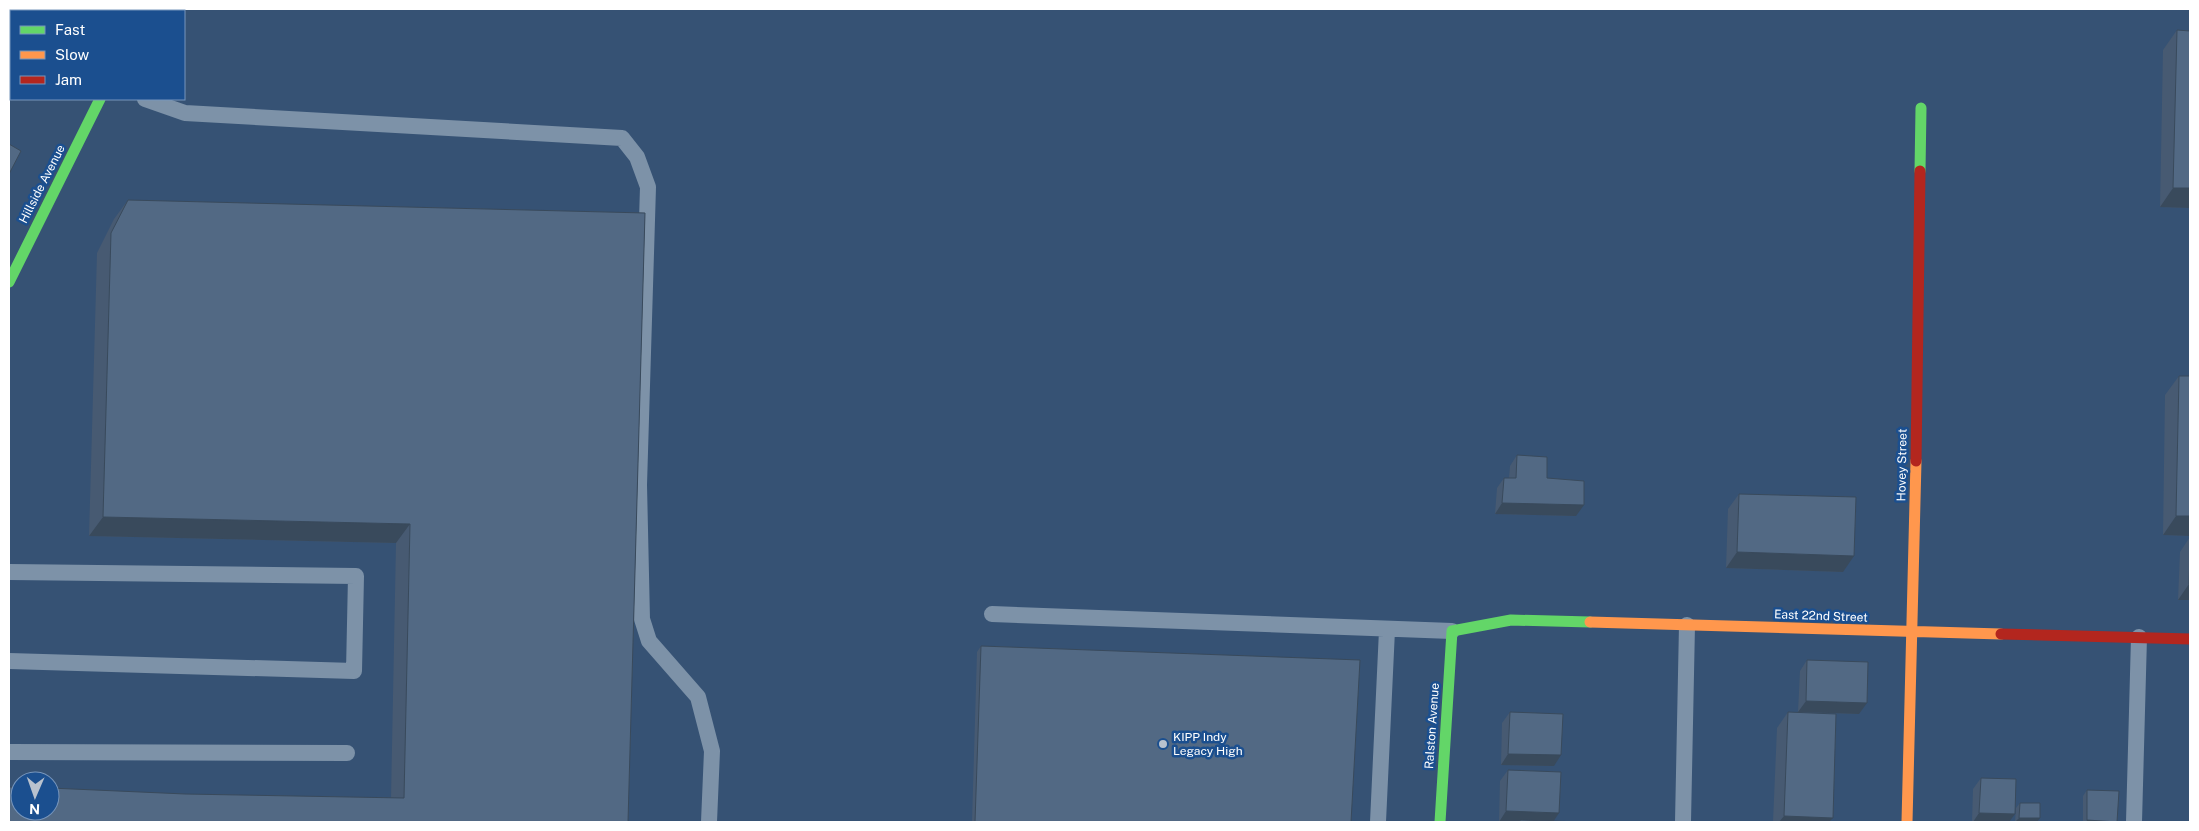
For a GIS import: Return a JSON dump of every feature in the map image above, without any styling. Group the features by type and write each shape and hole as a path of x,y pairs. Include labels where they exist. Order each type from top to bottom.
{"street":[{"name":"Hillside Avenue","path":"9,282 100,100"},
{"name":"Hovey Street","path":"1906,822 1914,632 1922,108"},
{"name":"East 22nd Street","path":"1452,630 1511,620 2190,639"},
{"name":"Ralston Avenue","path":"1440,822 1452,630"}],"lane":[{"path":"148,100 185,113 622,138 627,144 637,157 648,187 640,485 642,619 649,640 698,697 712,751 709,822"},
{"path":"9,572 356,576 354,672 9,661"},
{"path":"992,614 1387,630 1452,630"},
{"path":"1682,822 1687,625"},
{"path":"1378,822 1387,630"},
{"path":"2134,822 2139,637"},
{"path":"9,752 347,753"}],"building":[{"path":"2177,30 2190,31 2190,188 2173,188"},
{"path":"9,144 21,151 9,174"},
{"path":"128,200 645,213 628,822 9,822 9,787 10,821 60,821 60,788 185,794 404,798 410,524 103,517 111,233"},
{"path":"2179,376 2190,376 2190,516 2176,516"},
{"path":"1517,455 1547,457 1547,478 1584,481 1584,505 1502,503 1504,478 1516,478"},
{"path":"1739,494 1856,497 1854,556 1737,552"},
{"name":"KIPP Indy Legacy High","path":"981,646 1360,660 1351,822 975,822"},
{"path":"1807,660 1868,662 1867,703 1806,701"},
{"path":"1510,712 1563,714 1561,755 1508,754"},
{"path":"1788,712 1836,714 1833,818 1784,816"},
{"path":"1508,770 1561,772 1559,813 1506,811"},
{"path":"1981,778 2016,779 2015,814 1979,813"},
{"path":"2087,790 2119,791 2117,822 2087,820"},
{"path":"2020,803 2040,803 2040,818 2019,818"},
{"path":"1520,820 1582,822 1520,822"}],"traffic: fast":[{"path":"9,282 100,100"},
{"path":"1920,171 1921,108"},
{"path":"1440,822 1452,631 1511,620 1590,622"}],"traffic: slow":[{"path":"1907,822 1916,461"},
{"path":"1590,622 2001,634"}],"traffic: jam":[{"path":"1916,461 1920,171"},
{"path":"2001,634 2190,639"}],"place":[{"name":"KIPP Indy Legacy High","path":"1163,744"}]}
